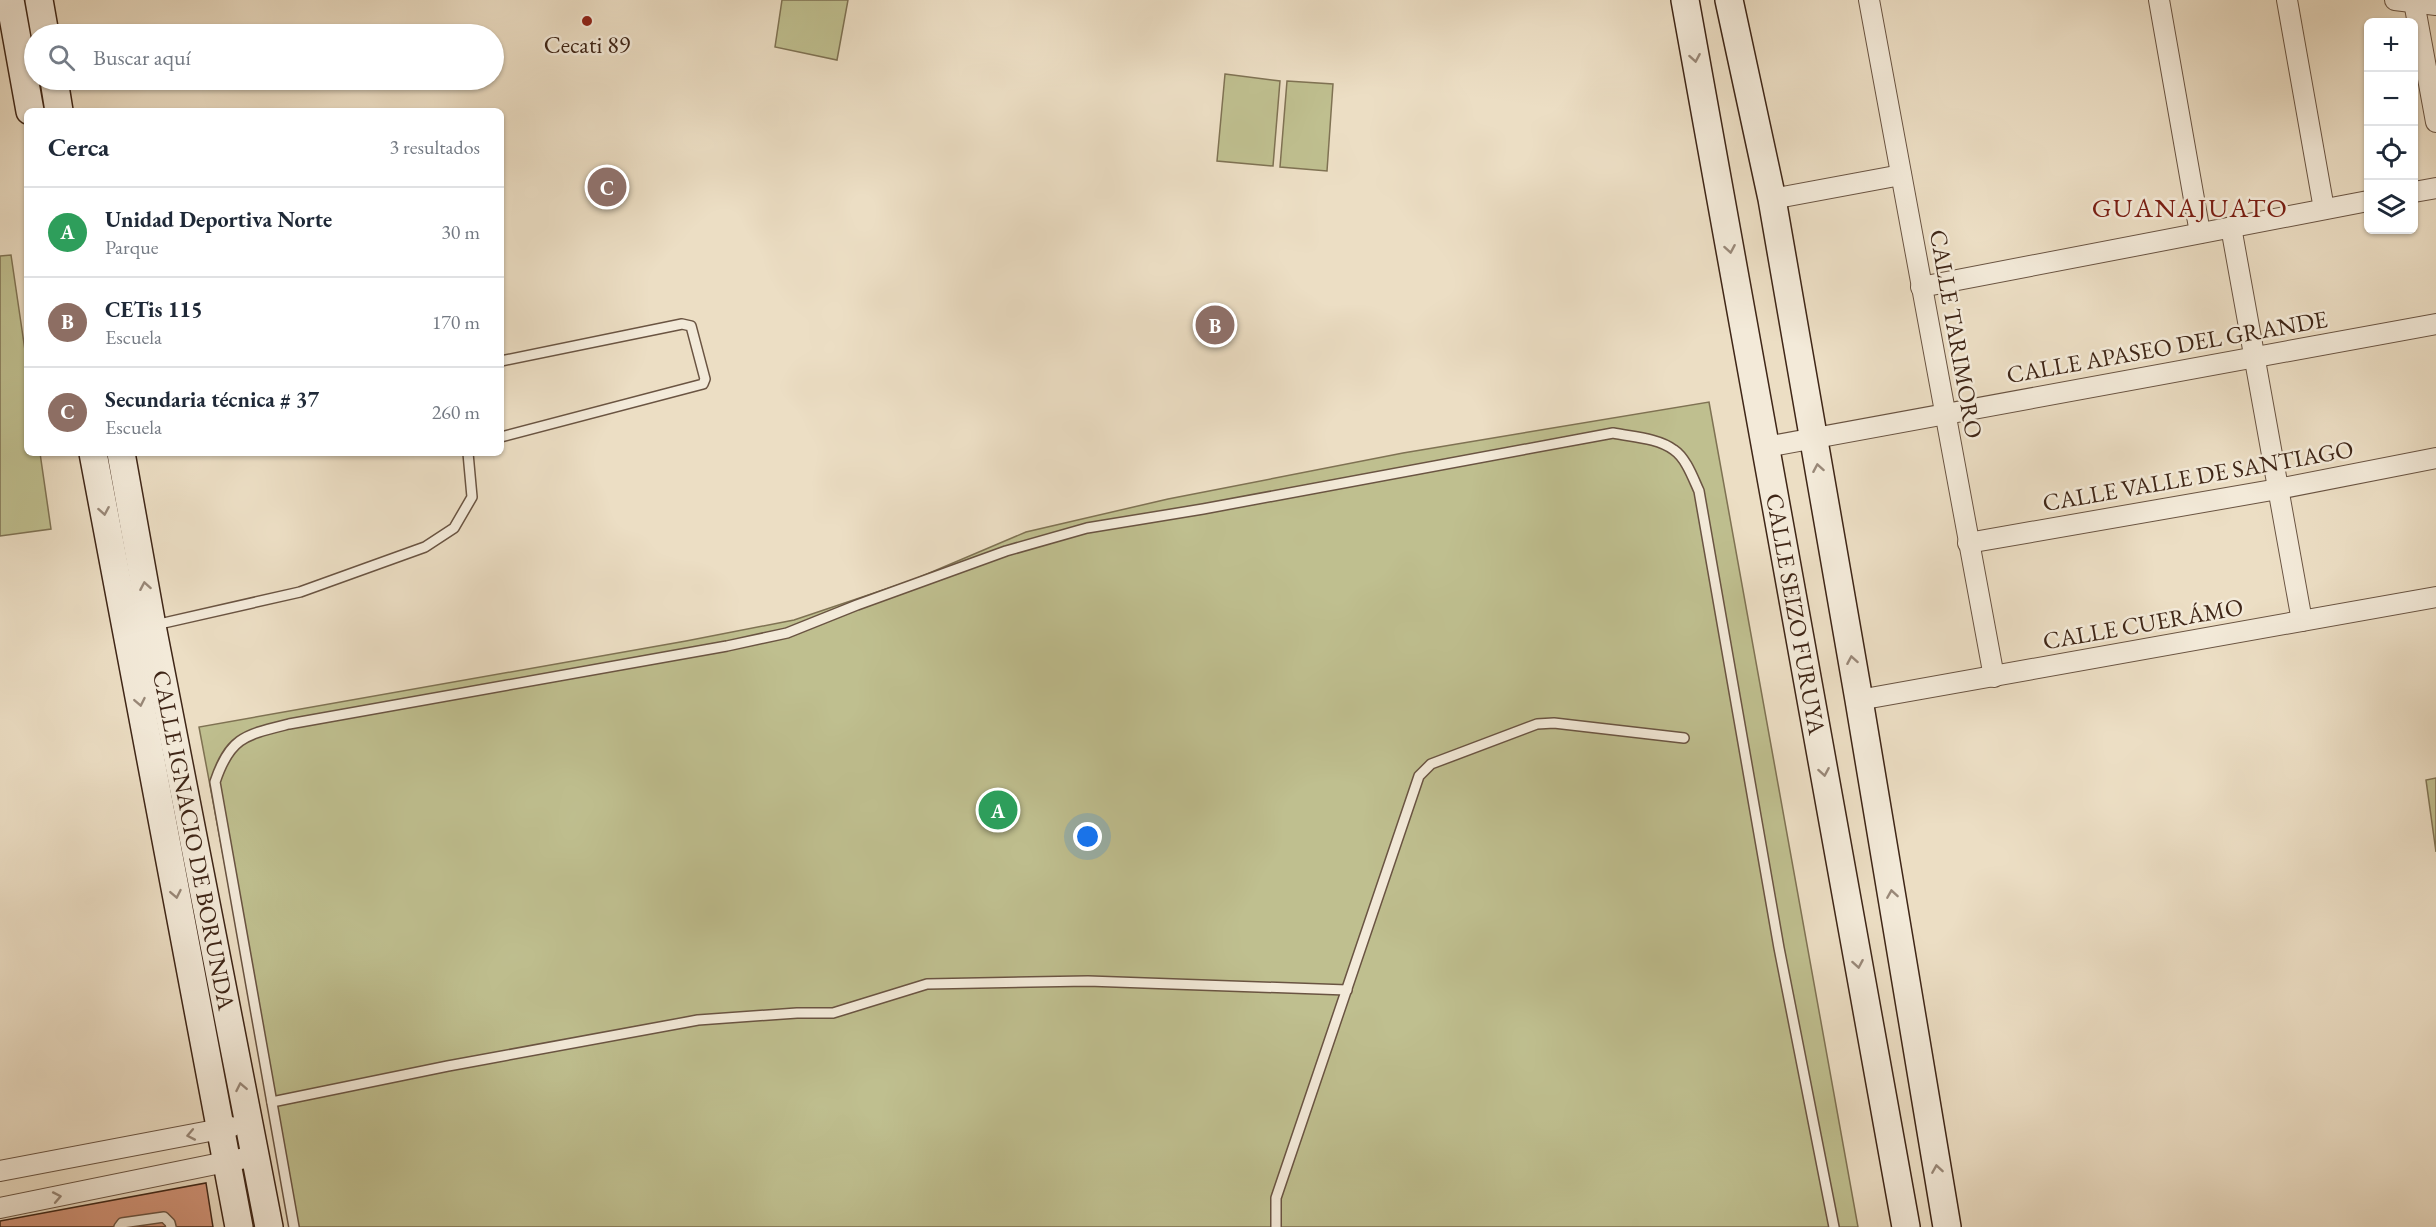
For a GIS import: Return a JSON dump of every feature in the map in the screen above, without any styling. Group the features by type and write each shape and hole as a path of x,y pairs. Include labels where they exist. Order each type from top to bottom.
{"street":[{"path":"10,0 24,78"},
{"path":"39,0 43,24"},
{"name":"CALLE SEIZO FURUYA","path":"1685,0 1906,1227"},
{"name":"CALLE SEIZO FURUYA","path":"1729,0 1772,199 1947,1227"},
{"name":"CALLE TARIMORO","path":"1869,0 1994,677"},
{"path":"2159,0 2200,233"},
{"path":"2287,0 2324,210"},
{"path":"2436,5 2405,1 2436,122"},
{"path":"26,90 29,108"},
{"path":"56,90 59,108"},
{"path":"1772,199 1901,175"},
{"path":"2418,191 2436,188"},
{"path":"1921,287 2364,202"},
{"path":"2230,227 2302,621"},
{"name":"CALLE APASEO DEL GRANDE","path":"1766,447 2436,324"},
{"name":"CALLE IGNACIO DE BORUNDA","path":"94,456 139,629 269,1227"},
{"name":"CALLE IGNACIO DE BORUNDA","path":"121,456 139,629 220,1130 239,1227"},
{"name":"CALLE VALLE DE SANTIAGO","path":"1968,543 2278,489 2436,458"},
{"name":"CALLE CUERÁMO","path":"1859,700 2436,597"},
{"path":"0,1171 248,1123"},
{"path":"0,1208 255,1156"}],"lane":[{"path":"504,361 682,324 691,326 705,379 703,384 504,436"},
{"path":"294,1227 215,782 224,757 249,734 288,724 727,646 787,633 856,605 1006,551 1087,528 1203,509 1614,433 1651,440 1675,450 1688,468 1699,491 1779,948 1834,1227"},
{"path":"139,629 300,592 424,546 454,528 472,496 468,456"},
{"path":"1276,1227 1276,1198 1419,776 1431,764 1537,724 1554,723 1684,738"},
{"path":"272,1102 448,1066 699,1020 797,1013 832,1013 927,984 1088,981 1347,990"},
{"path":"119,1227 122,1223 164,1217 171,1227"}],"green space":[{"path":"782,0 848,0 837,60 775,47"},
{"path":"1225,74 1280,81 1273,166 1217,161"},
{"path":"1287,81 1333,84 1327,171 1280,167"},
{"path":"11,255 24,344 24,456 40,456 51,529 0,536 0,256"},
{"path":"1709,402 1858,1227 293,1227 199,727 794,620 913,580 1026,532 1168,499 1403,453"},
{"path":"2436,778 2436,852 2426,780"}],"building":[{"path":"206,1183 213,1227 0,1227 0,1221"}],"place":[{"name":"Cecati 89","path":"587,21"},
{"name":"Secundaria técnica # 37","path":"607,187"},
{"name":"CETis 115","path":"1215,325"},
{"name":"Unidad Deportiva Norte","path":"998,810"}],"district":[{"name":"GUANAJUATO","path":"2190,208"}]}
